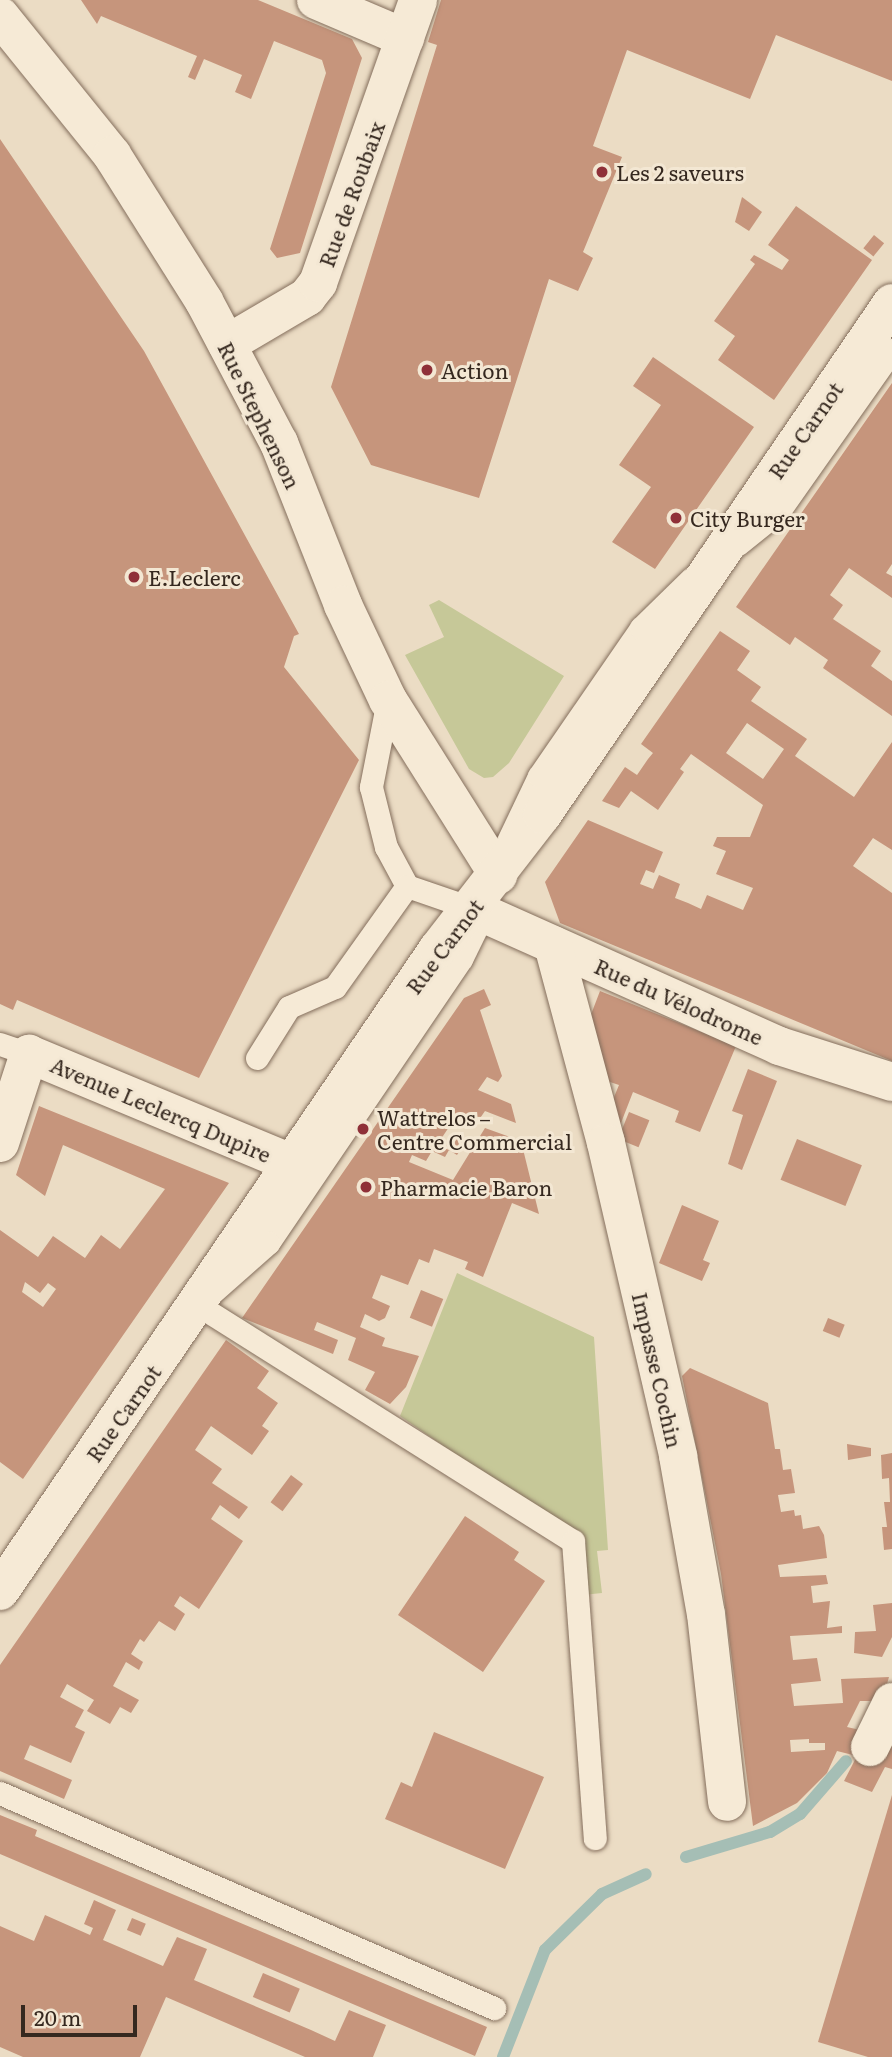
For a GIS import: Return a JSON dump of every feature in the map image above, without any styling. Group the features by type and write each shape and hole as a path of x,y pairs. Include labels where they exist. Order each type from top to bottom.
{"street":[{"path":"316,0 405,38"},
{"name":"Rue de Roubaix","path":"227,344 307,297 318,283 418,0"},
{"name":"Rue Stephenson","path":"0,16 112,155 227,344 279,443 343,605 388,700 498,875"},
{"name":"Rue Carnot","path":"0,1591 198,1305 438,948 477,912 498,875 892,303"},
{"name":"Rue du Vélodrome","path":"477,912 779,1046 892,1082"},
{"name":"Impasse Cochin","path":"553,945 606,1143 678,1456 706,1614 727,1802"},
{"path":"0,1143 15,1049"},
{"name":"Avenue Leclercq Dupire","path":"15,1049 293,1164"},
{"path":"870,1747 892,1702"}],"lane":[{"path":"714,562 779,511 892,350"},
{"path":"388,700 371,787 386,846 407,886 477,912 461,959 272,1237 198,1305 572,1541 595,1839"},
{"path":"257,1058 289,1007 335,987 407,886"},
{"path":"0,1793 494,2008"}],"green space":[{"path":"439,600 564,676 509,763 493,777 484,778 469,769 405,655 444,637 429,605"},
{"path":"457,1273 594,1337 608,1550 597,1551 602,1593 583,1595 578,1539 400,1416"}],"building":[{"path":"81,0 258,0 352,39 362,58 300,253 277,258 270,249 326,73 322,60 274,41 251,99 235,92 242,75 204,59 195,80 188,77 197,56 101,16 97,24"},
{"path":"441,0 892,0 892,81 776,35 750,99 627,50 593,146 622,157 583,252 593,258 578,291 549,279 479,498 371,465 331,387 437,45 428,42"},
{"name":"E.Leclerc","path":"0,139 144,351 299,634 294,636 284,667 359,760 199,1078 17,1000 13,1010 0,1004"},
{"path":"742,197 762,212 749,231 735,222"},
{"path":"796,206 872,260 774,400 718,360 735,336 714,321 755,264 750,260 754,255 782,270 789,260 768,245"},
{"path":"874,235 884,243 873,256 863,248"},
{"path":"653,357 754,427 655,569 612,542 651,487 619,465 661,405 633,386"},
{"path":"892,383 892,564 886,573 892,576 892,598 849,568 830,595 843,605 833,619 881,651 871,666 892,681 892,716 823,668 828,660 795,637 790,645 736,607"},
{"path":"720,631 750,651 737,670 761,687 751,701 807,739 795,756 854,797 892,742 892,850 873,838 853,866 892,893 892,1061 560,923 545,882 588,820 663,852 654,873 646,870 640,884 653,889 659,875 680,884 675,898 701,909 707,895 743,910 753,888 716,874 726,851 713,846 717,837 750,837 763,805 691,754 680,769 684,772 658,810 631,791 619,808 602,801 625,767 637,775 653,753 641,744","holes":["747,723 784,749 763,779 726,753"]},
{"path":"484,989 491,1005 480,1010 502,1076 498,1082 487,1077 478,1090 511,1104 516,1123 485,1111 476,1124 468,1121 463,1128 453,1121 437,1145 449,1150 445,1157 432,1151 426,1161 412,1155 409,1162 453,1180 485,1128 521,1141 539,1214 512,1203 483,1277 465,1269 468,1262 434,1249 429,1263 419,1259 408,1285 381,1275 372,1298 390,1306 385,1318 379,1321 365,1314 360,1327 385,1338 382,1346 419,1356 406,1387 390,1404 365,1390 375,1372 348,1360 356,1338 317,1322 314,1330 338,1340 333,1354 242,1318 464,998"},
{"path":"600,991 736,1046 700,1132 675,1122 679,1111 633,1092 619,1128 609,1109 619,1085 610,1082 609,1087 587,1025"},
{"path":"748,1069 777,1081 742,1170 728,1164 743,1115 732,1111"},
{"path":"39,1106 229,1183 23,1479 0,1462 0,1230 38,1257 53,1236 85,1258 101,1235 120,1249 165,1189 63,1145 45,1196 16,1175","holes":["25,1282 40,1293 48,1283 56,1289 43,1307 22,1292"]},
{"path":"629,1112 649,1120 639,1147 618,1139"},
{"path":"459,1136 467,1139 457,1155 449,1150"},
{"path":"797,1139 862,1165 845,1206 781,1180"},
{"path":"682,1205 719,1221 703,1260 710,1263 702,1281 659,1263"},
{"path":"421,1290 443,1299 432,1327 410,1318"},
{"path":"828,1318 845,1325 839,1338 823,1331"},
{"path":"226,1340 269,1371 257,1388 278,1403 262,1426 269,1431 252,1455 211,1426 195,1450 222,1469 212,1483 248,1507 239,1519 220,1505 211,1519 243,1541 199,1609 180,1596 174,1606 185,1614 175,1631 159,1621 144,1642 140,1639 131,1654 143,1662 139,1670 126,1662 113,1686 139,1700 131,1713 120,1707 110,1724 87,1711 94,1700 67,1684 60,1697 84,1710 75,1727 85,1732 71,1763 30,1745 24,1759 72,1780 64,1799 0,1771 0,1665"},
{"path":"690,1368 768,1403 775,1449 780,1449 783,1470 791,1469 795,1493 778,1495 781,1512 794,1510 795,1516 801,1515 803,1529 819,1526 824,1535 827,1558 778,1565 780,1577 826,1575 828,1584 811,1586 813,1603 830,1601 827,1628 842,1626 842,1633 790,1636 793,1660 817,1658 821,1681 791,1684 794,1706 843,1703 841,1679 889,1677 882,1701 860,1701 847,1727 860,1730 857,1756 837,1751 827,1773 797,1803 753,1826 721,1574 682,1376","holes":["809,1739 809,1743 825,1743 825,1750 791,1752 790,1740"]},
{"path":"847,1444 871,1448 871,1456 848,1460"},
{"path":"892,1453 892,1549 884,1550 882,1527 887,1527 884,1502 890,1502 889,1478 882,1479 881,1455"},
{"path":"291,1475 303,1484 283,1511 271,1502"},
{"path":"465,1516 519,1552 514,1560 545,1581 483,1672 398,1615"},
{"path":"892,1603 892,1637 882,1657 854,1653 855,1632 876,1631 873,1605"},
{"path":"434,1732 544,1777 505,1869 385,1819 401,1782 412,1787"},
{"path":"892,1739 892,1769 885,1767 872,1792 844,1781 857,1756"},
{"path":"892,1795 892,2057 868,2057 818,2042"},
{"path":"0,1815 37,1830 35,1836 487,2027 475,2056 0,1854"},
{"path":"94,1900 116,1910 103,1940 163,1966 177,1937 207,1949 194,1980 335,2041 349,2010 386,2025 373,2057 305,2057 166,1997 140,2057 23,2057 0,2047 0,1926 34,1941 45,1915 90,1935 93,1928 84,1924"},
{"path":"132,1918 146,1924 141,1936 127,1930"},
{"path":"263,1973 300,1989 290,2013 253,1997"}],"waterway":[{"path":"686,1857 770,1832 800,1814 846,1761"},
{"path":"503,2057 545,1950 602,1894 646,1874"}],"place":[{"name":"Les 2 saveurs","path":"602,172"},
{"name":"Action","path":"427,370"},
{"name":"City Burger","path":"676,518"},
{"name":"E.Leclerc","path":"134,577"},
{"name":"Wattrelos – Centre Commercial","path":"363,1129"},
{"name":"Pharmacie Baron","path":"366,1187"}]}
